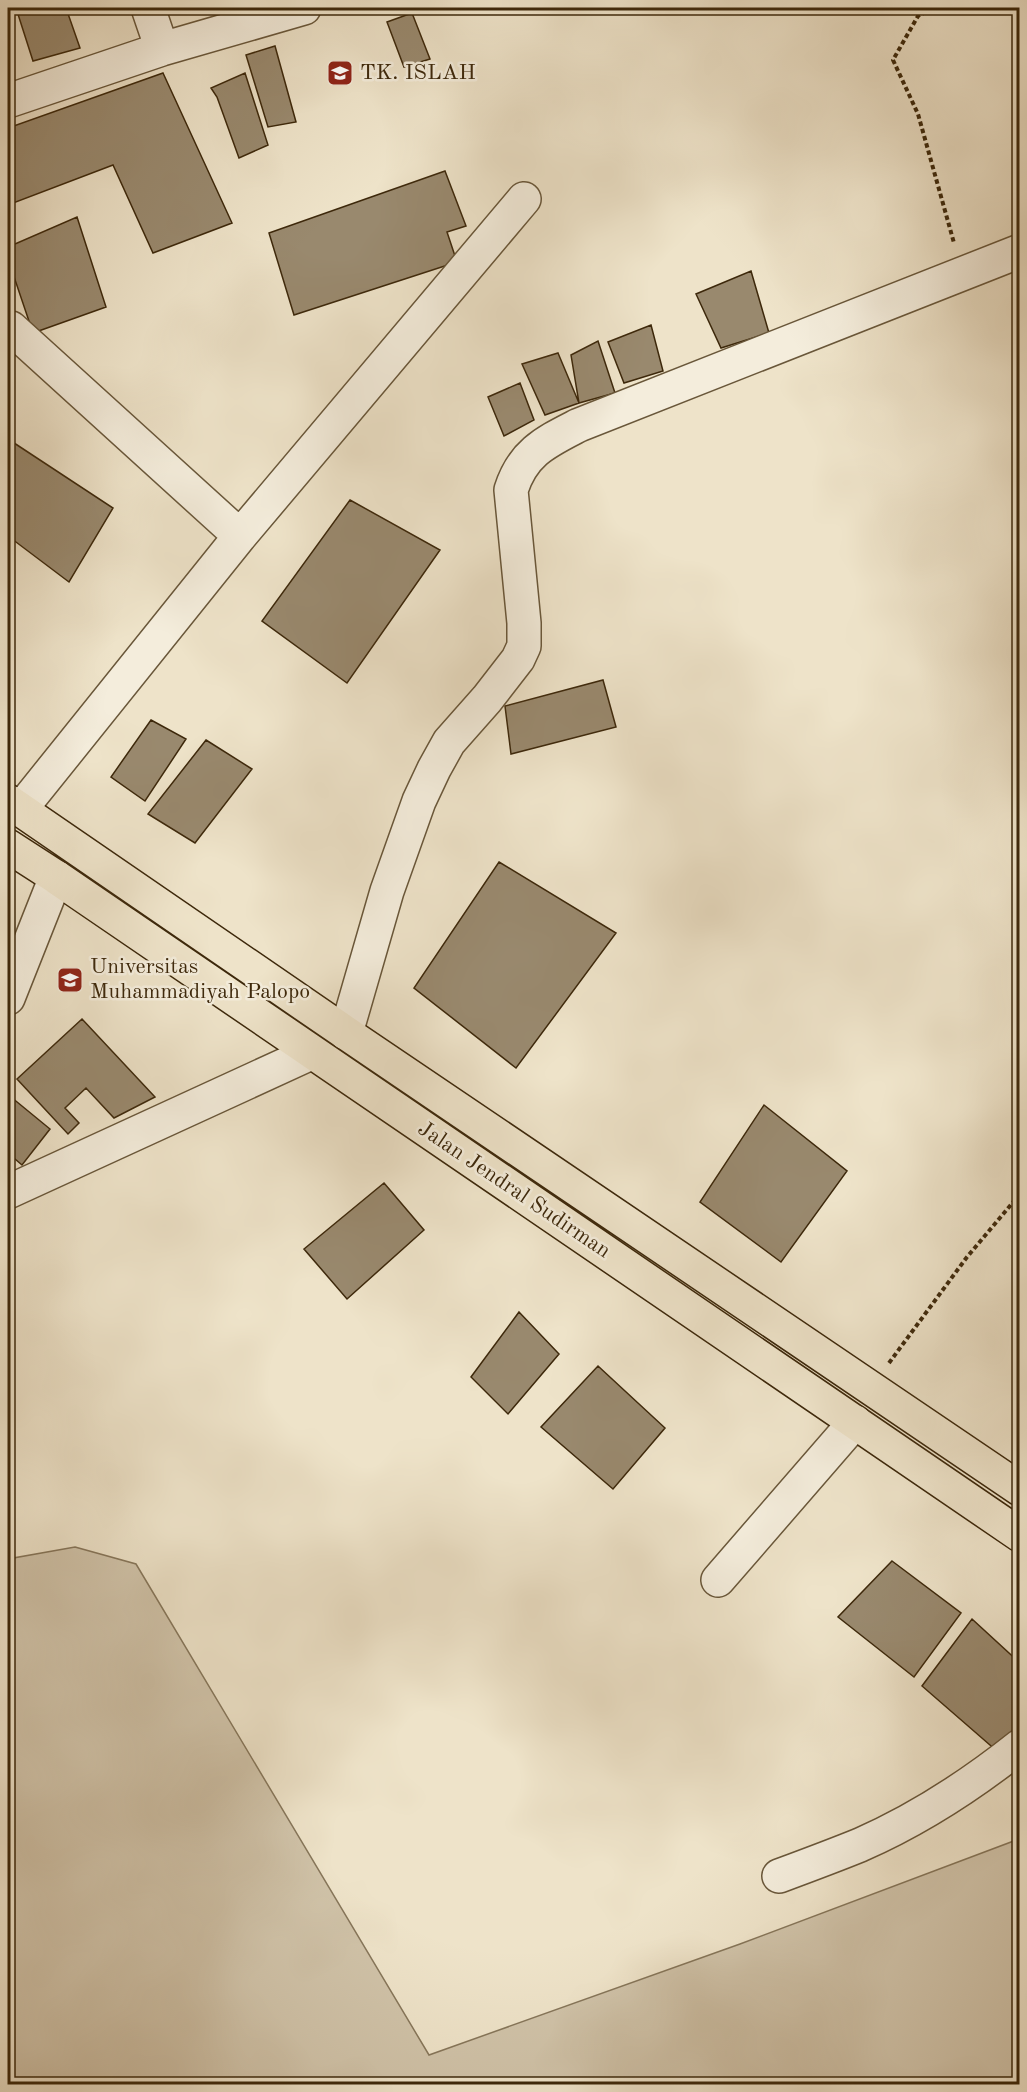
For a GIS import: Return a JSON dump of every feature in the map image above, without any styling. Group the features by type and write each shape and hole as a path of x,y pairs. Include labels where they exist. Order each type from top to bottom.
{"highway":[{"name":"Jalan Jendral Sudirman","path":"14,806 1020,1489"},
{"name":"Jalan Jendral Sudirman","path":"8,846 1020,1535"}],"street":[{"path":"148,8 162,49"},
{"path":"8,102 162,49 304,8"},
{"path":"14,806 524,199"},
{"path":"346,1033 387,891 429,779 449,742 518,659 524,646 524,624 511,490 524,460 554,437 579,424 1020,251"},
{"path":"11,328 240,536"},
{"path":"8,998 56,877"},
{"path":"8,1192 311,1053"},
{"path":"718,1580 855,1422"},
{"path":"779,1876 861,1844 921,1814 996,1765 1020,1746"}],"path":[{"path":"933,8 918,16 893,60 918,114 962,273"},
{"path":"871,1388 967,1257 1020,1194"}],"shaded area":[{"path":"75,1547 136,1564 429,2055 740,1944 1019,1839 1019,2084 8,2084 8,1559"}],"building":[{"path":"16,8 66,8 80,48 33,61"},
{"path":"412,13 430,59 404,67 387,22"},
{"path":"275,46 296,122 268,127 246,55"},
{"path":"163,73 232,223 153,253 113,165 8,205 8,128"},
{"path":"245,73 268,145 239,158 217,97 211,88"},
{"path":"445,171 466,226 447,232 457,262 294,315 269,233"},
{"path":"77,217 106,307 33,333 8,259 8,247"},
{"path":"751,271 769,333 721,348 696,294"},
{"path":"651,325 663,371 624,383 608,342"},
{"path":"598,341 615,393 579,403 571,355"},
{"path":"558,353 579,403 545,415 522,364"},
{"path":"520,383 534,420 504,436 488,397"},
{"path":"8,439 113,508 69,582 8,536"},
{"path":"350,500 440,550 347,683 262,621"},
{"path":"603,680 616,727 511,754 505,706"},
{"path":"151,720 186,739 145,801 111,777"},
{"path":"206,740 252,769 195,843 148,814"},
{"path":"499,862 616,933 516,1068 414,988"},
{"path":"82,1019 155,1097 114,1118 86,1088 65,1108 79,1123 68,1134 17,1079"},
{"path":"11,1097 50,1129 22,1165 8,1153 8,1102"},
{"path":"764,1105 847,1171 781,1262 700,1202"},
{"path":"384,1183 424,1230 347,1299 304,1249"},
{"path":"519,1312 559,1354 508,1414 471,1377"},
{"path":"598,1366 665,1428 613,1489 541,1427"},
{"path":"892,1561 961,1613 914,1677 838,1617"},
{"path":"972,1619 1020,1663 1020,1725 998,1752 922,1686"}],"place":[{"name":"TK. ISLAH","path":"340,73"},
{"name":"Universitas Muhammadiyah Palopo","path":"70,980"}]}
